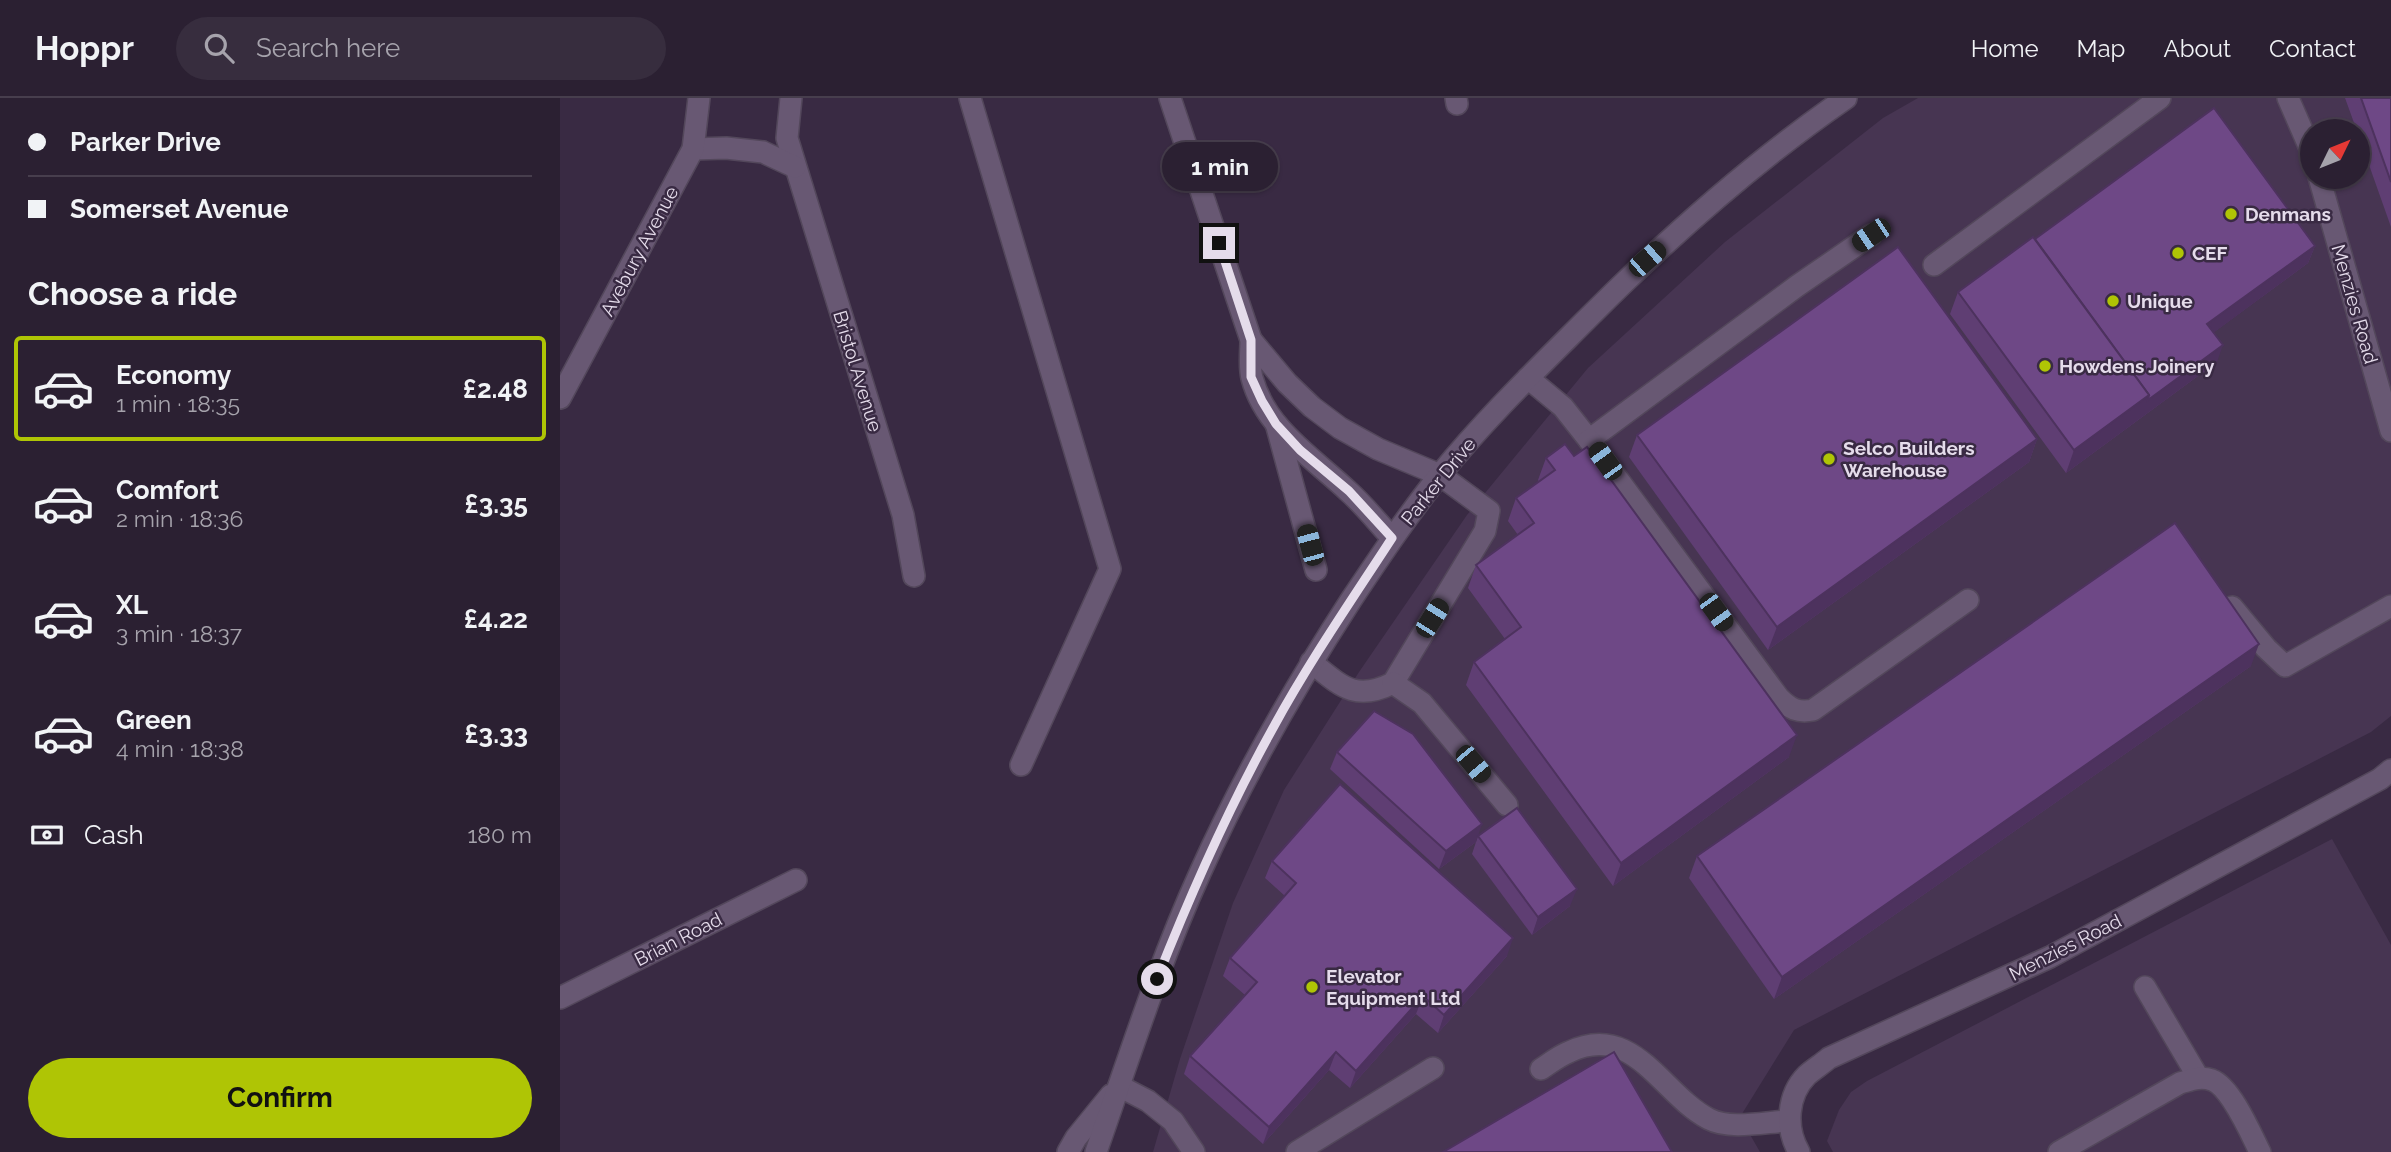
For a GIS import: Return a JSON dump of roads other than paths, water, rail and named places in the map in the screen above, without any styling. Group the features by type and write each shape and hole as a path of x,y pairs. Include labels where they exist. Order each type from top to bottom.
{"street":[{"name":"Avebury Avenue","path":"560,398 693,149 699,98"},
{"name":"Bristol Avenue","path":"791,98 787,138 903,516 914,576"},
{"path":"970,98 1110,569 1021,765"},
{"path":"1170,98 1251,340 1251,377 1276,424 1316,570"},
{"name":"Parker Drive","path":"1096,1152 1157,979 1199,874 1251,769 1311,662 1392,538 1440,475 1528,378 1647,259 1721,194 1846,98"},
{"path":"1934,265 2160,98"},
{"path":"2288,98 2300,126"},
{"path":"693,149 726,148 763,152 795,167"},
{"name":"Menzies Road","path":"2322,189 2391,431"},
{"path":"1589,440 1786,293 1871,235"},
{"path":"1251,340 1287,383 1312,407 1340,428 1378,449 1440,475 1489,511 1485,531 1393,683 1375,692 1357,691 1338,683 1311,662"},
{"path":"1528,378 1563,407 1779,698 1790,709 1803,712 1813,710 1968,600"},
{"path":"1276,424 1300,450 1349,491 1392,538"},
{"path":"2219,590 2240,619 2286,666 2391,606"},
{"path":"1393,683 1422,703 1507,804"},
{"name":"Menzies Road","path":"1789,1121 1793,1097 1806,1076 1829,1058 2050,957 2380,779 2391,770"},
{"name":"Brian Road","path":"560,998 796,880"},
{"path":"2145,987 2198,1077"},
{"path":"1541,1069 1570,1051 1589,1046 1614,1045 1644,1062 1685,1103 1710,1120 1729,1126 1789,1121 1799,1152"},
{"path":"1297,1152 1433,1068"},
{"path":"2059,1152 2180,1083 2198,1077 2214,1081 2224,1090 2260,1152"},
{"path":"1119,1086 1148,1101 1173,1121 1194,1152"},
{"name":"Parker Drive","path":"1069,1152 1076,1138 1119,1086"}],"place":[{"name":"Denmans","path":"2231,214"},
{"name":"CEF","path":"2178,253"},
{"name":"Unique","path":"2113,301"},
{"name":"Howdens Joinery","path":"2045,366"},
{"name":"Selco Builders Warehouse","path":"1829,459"},
{"name":"Elevator Equipment Ltd","path":"1312,987"}]}
